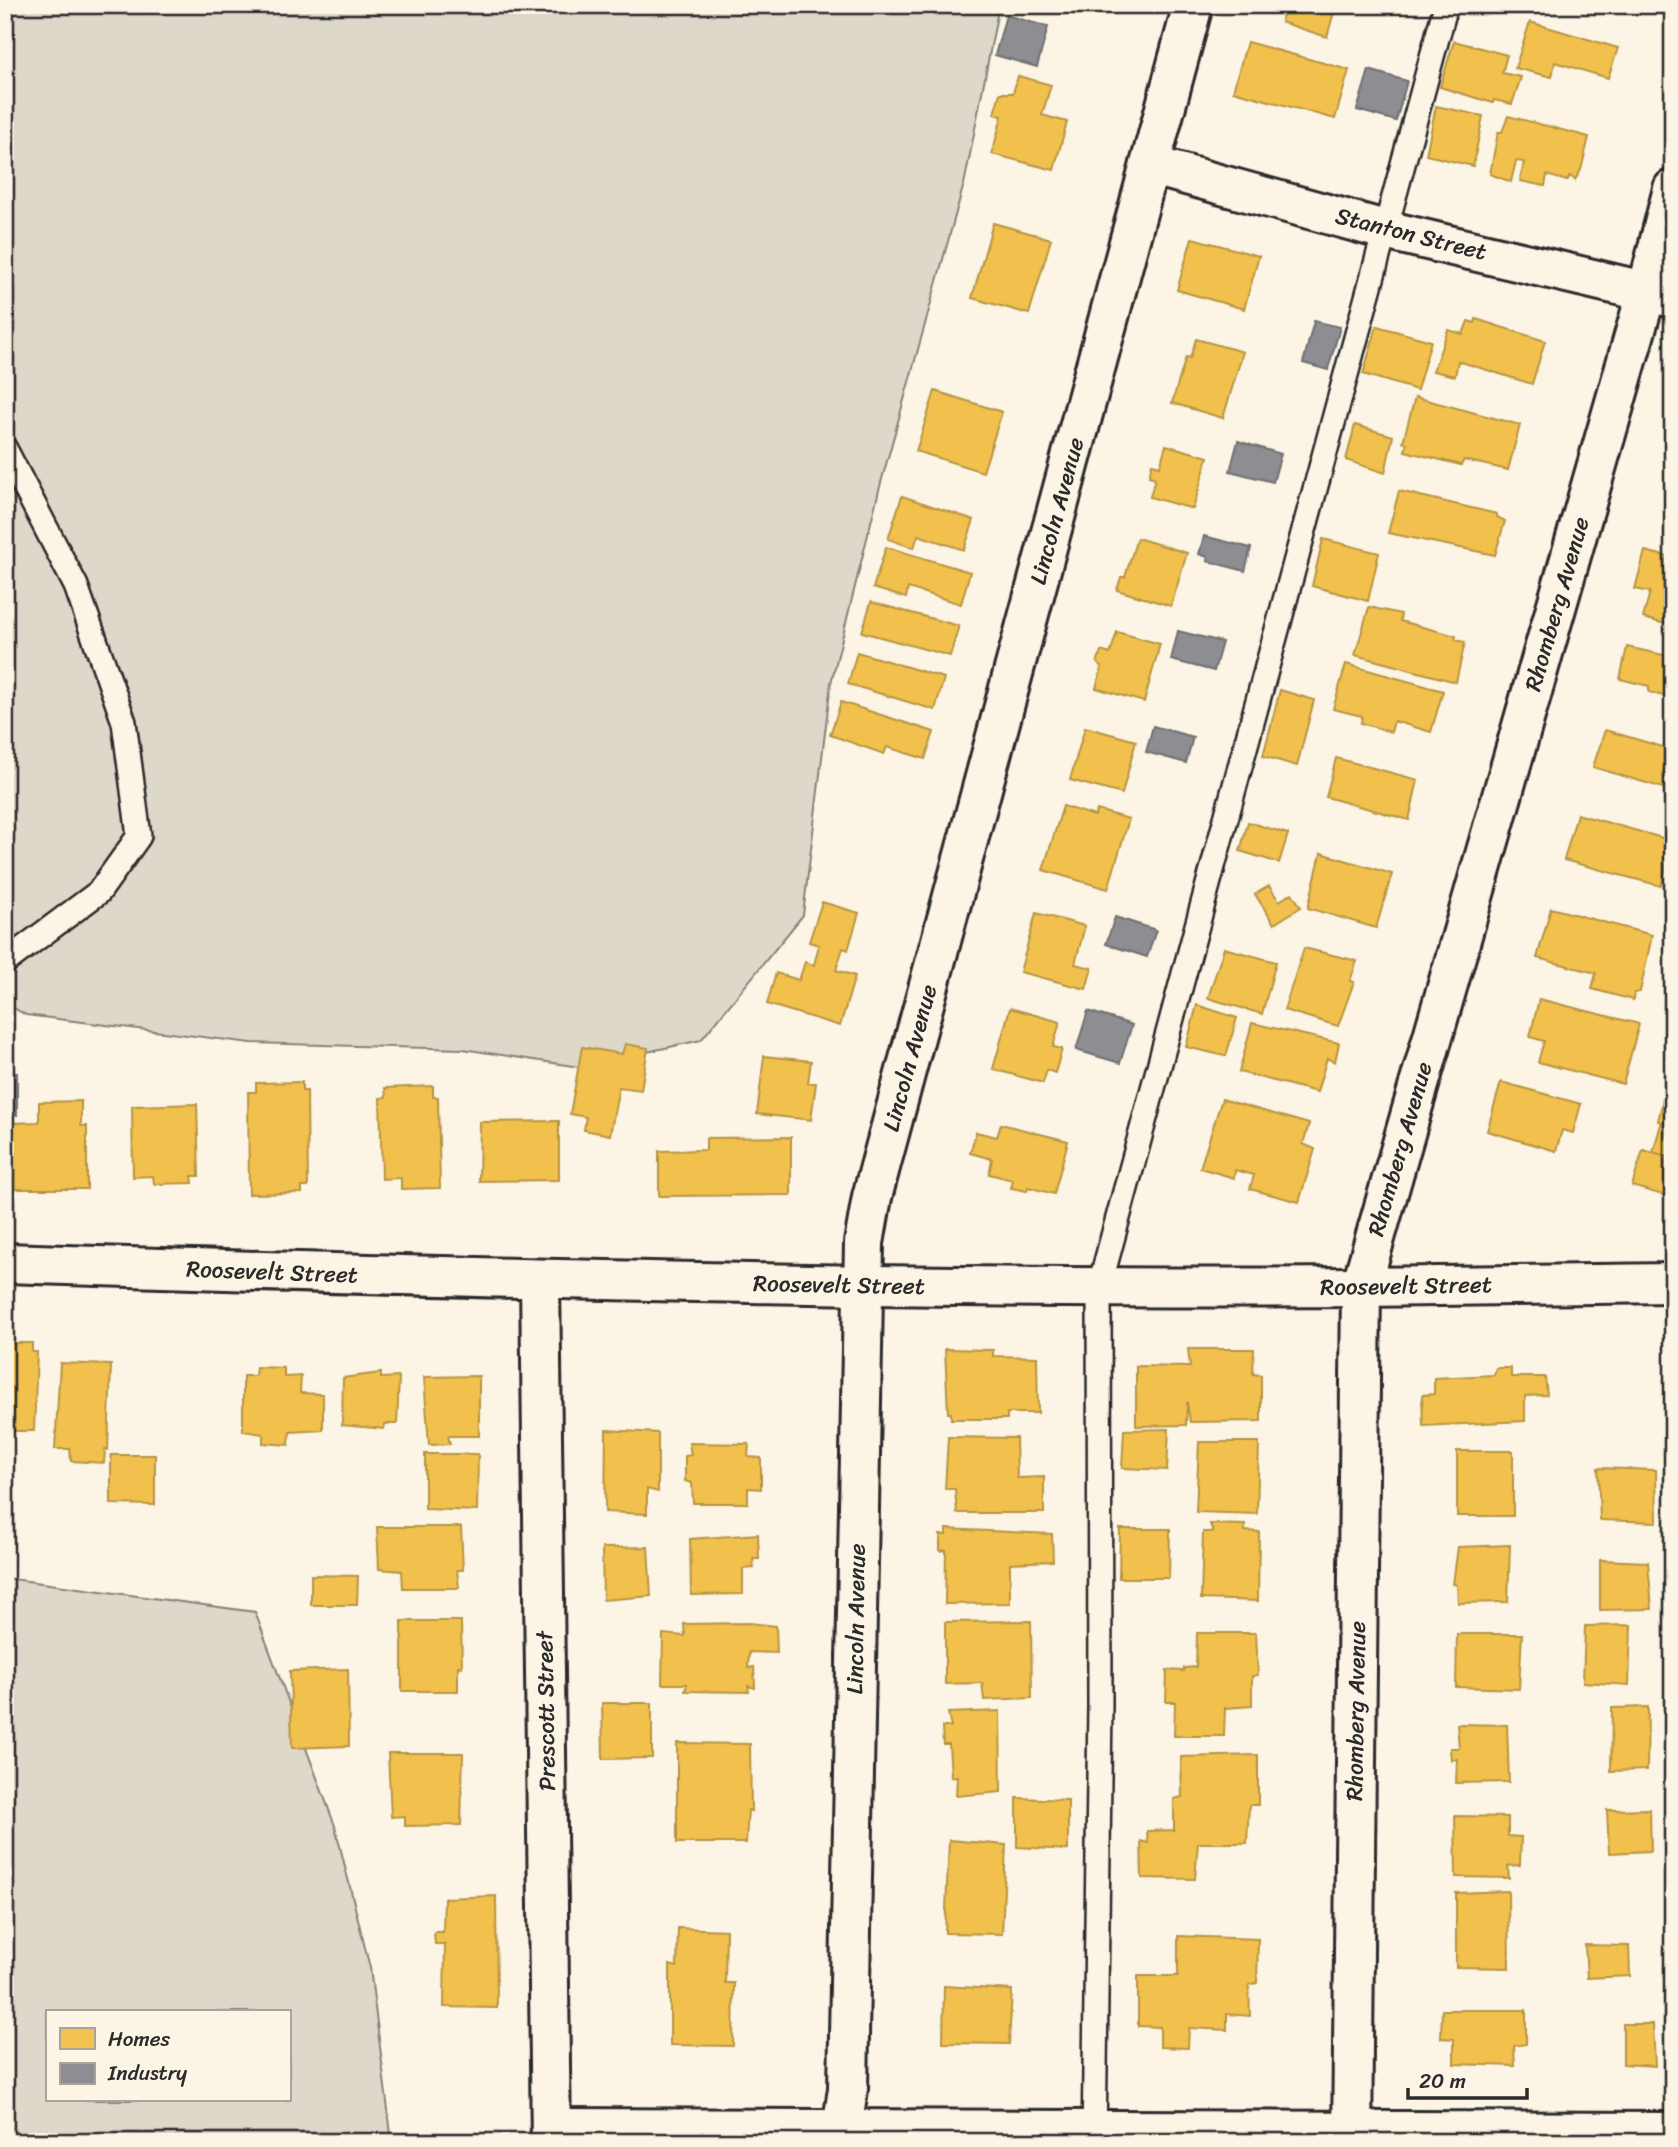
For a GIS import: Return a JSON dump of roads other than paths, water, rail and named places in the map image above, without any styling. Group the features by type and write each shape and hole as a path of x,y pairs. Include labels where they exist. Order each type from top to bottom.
{"street":[{"name":"Lincoln Avenue","path":"841,2136 849,2075 861,1286 864,1244 872,1197 1193,5"},
{"name":"Stanton Street","path":"1150,165 1385,230 1660,294"},
{"name":"Rhomberg Avenue","path":"1352,2136 1361,1287 1660,294 1673,189"},
{"name":"Roosevelt Street","path":"5,1263 540,1281 861,1286 1100,1288 1673,1283"},
{"name":"Prescott Street","path":"540,1281 551,2135"},
{"path":"551,2135 1352,2136 1673,2132"}],"lane":[{"path":"1094,2135 1100,1706 1100,1288 1446,5"},
{"path":"5,449 76,586 124,722 139,836 99,892 5,962"}]}
